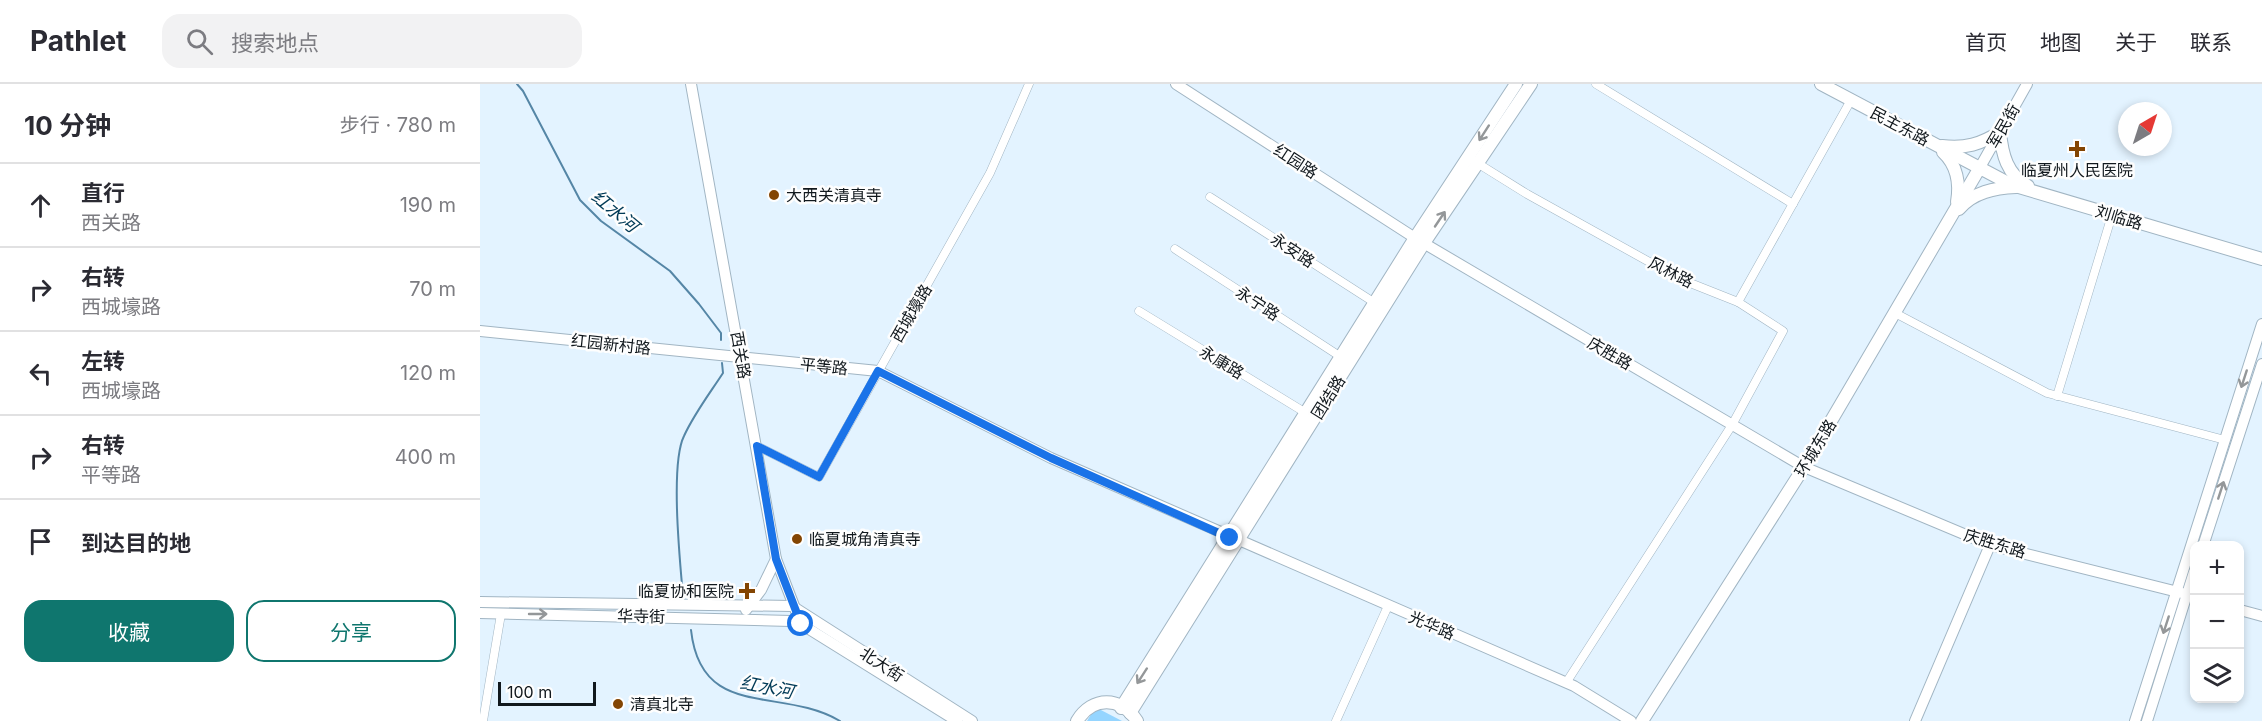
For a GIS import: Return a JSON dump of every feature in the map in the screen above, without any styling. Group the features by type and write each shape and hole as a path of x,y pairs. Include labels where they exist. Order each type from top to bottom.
{"main road":[{"name":"西关路","path":"691,84 776,559 792,606 801,624"},
{"name":"红园路","path":"1176,84 1420,241"},
{"name":"团结路","path":"1473,160 1516,84"},
{"name":"团结路","path":"1130,714 1234,540 1420,241 1473,160 1530,84"},
{"name":"民主东路","path":"1821,84 1979,169"},
{"name":"军民街","path":"1979,169 2027,84"},
{"path":"1935,146 1958,148 1981,144 2000,132 2002,151 2009,169 2022,183 2039,193"},
{"path":"1935,146 1948,157 1956,172 1959,189 1956,206 1948,221"},
{"name":"刘临路","path":"1979,169 2039,193 2262,259"},
{"name":"环城东路","path":"1642,721 1804,467 1979,169"},
{"path":"1948,221 1961,206 1988,191 2019,187 2039,193"},
{"name":"团结路","path":"1234,540 1306,413 1375,303 1420,241"},
{"name":"庆胜路","path":"1420,241 1804,467"},
{"path":"2147,721 2186,594 2225,440 2262,324"},
{"name":"红园新村路","path":"480,331 741,357"},
{"name":"平等路","path":"741,357 878,371 1051,458 1234,540"},
{"path":"2205,541 2262,364"},
{"name":"庆胜东路","path":"1804,467 1990,545 2186,594"},
{"name":"光华路","path":"1234,540 1566,683 1631,721"},
{"path":"1915,721 1990,545"},
{"path":"741,618 761,590 776,559"},
{"path":"2135,721 2186,594"},
{"name":"华寺街","path":"480,602 792,606"},
{"name":"北大街","path":"792,606 972,721"},
{"path":"2244,611 2262,616"},
{"name":"华寺街","path":"480,613 741,618 801,624"},
{"name":"北大街","path":"801,624 957,721"},
{"path":"1077,721 1084,709 1096,702 1111,702 1130,714"}],"street":[{"name":"西城壕路","path":"757,446 819,477 990,173 1029,84"},
{"path":"1596,84 1793,204"},
{"path":"1738,302 1851,100"},
{"name":"风林路","path":"1473,160 1527,194 1680,279 1738,302 1783,331 1732,425"},
{"name":"永安路","path":"1210,197 1375,303"},
{"path":"2057,396 2112,215"},
{"name":"永宁路","path":"1175,249 1341,357"},
{"name":"永康路","path":"1139,310 1306,413"},
{"path":"1894,313 2047,393 2225,440"},
{"path":"1566,683 1732,425"},
{"path":"1336,721 1388,606"},
{"path":"483,721 501,614"}],"shaded area":[{"path":"1099,709 1122,721 1087,721 1093,711"}],"waterway":[{"name":"红水河","path":"517,84 523,91 580,200 601,221 670,271 721,333 721,340"},
{"name":"红水河","path":"683,596 677,514 680,450 692,420 723,373 722,363"},
{"path":"691,630 698,659 710,678 727,690 817,711 840,721"}],"place":[{"name":"临夏州人民医院","path":"2077,149"},
{"name":"大西关清真寺","path":"774,195"},
{"name":"临夏城角清真寺","path":"797,539"},
{"name":"临夏协和医院","path":"747,591"},
{"name":"清真北寺","path":"618,704"}],"route":[{"path":"801,624 792,606 776,559 757,446 819,477 878,371 1051,458 1230,538"}]}
